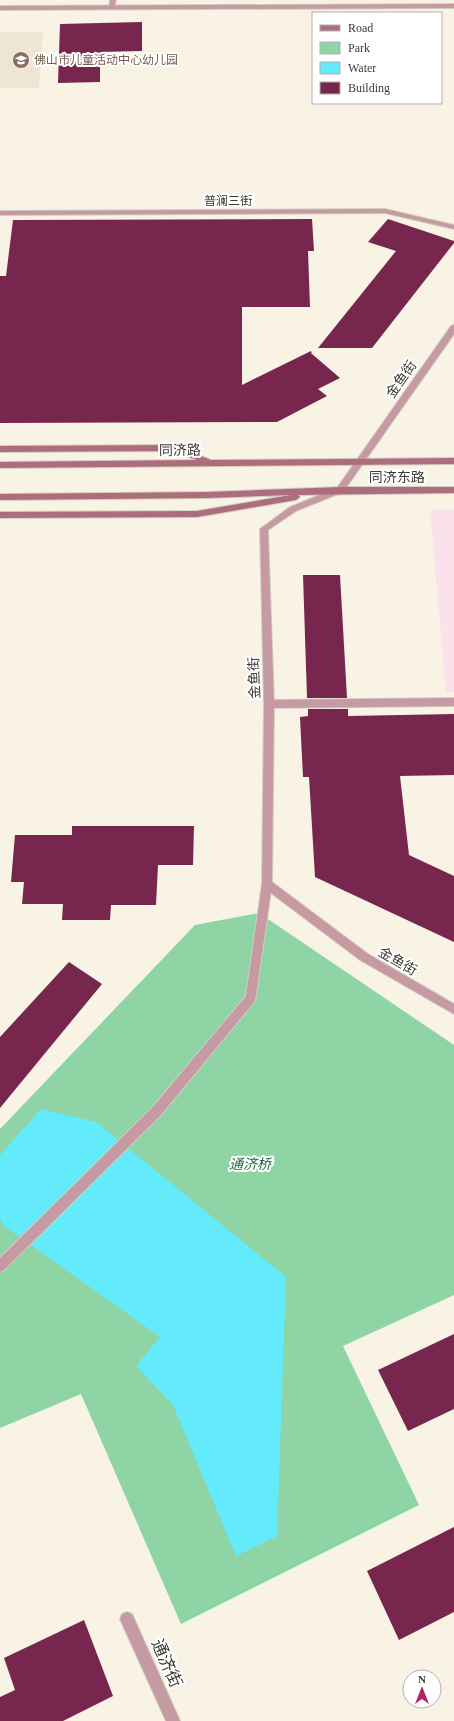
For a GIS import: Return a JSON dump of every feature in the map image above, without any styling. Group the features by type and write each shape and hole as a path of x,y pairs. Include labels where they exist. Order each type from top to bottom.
{"main road":[{"path":"0,449 174,448 210,463"},
{"name":"同济东路","path":"360,461 454,461"},
{"name":"同济路","path":"0,465 360,461"},
{"name":"同济东路","path":"340,490 454,490"},
{"path":"0,497 208,495 340,490"},
{"path":"0,515 197,514 340,490"}],"street":[{"path":"112,7 113,0"},
{"path":"0,8 288,4 454,6"},
{"name":"普澜三街","path":"0,213 385,211 454,227"},
{"name":"金鱼街","path":"454,328 340,490 293,509 264,529 269,704 267,884 364,957 454,1009"},
{"path":"269,704 454,702"},
{"path":"0,1266 156,1112 251,998 267,884"},
{"name":"通济街","path":"127,1619 173,1721"}],"shaded area":[{"name":"佛山市儿童活动中心幼儿园","path":"0,32 43,32 39,88 0,88"},
{"path":"430,510 454,510 454,692 446,693"}],"green space":[{"name":"通济桥","path":"259,913 454,1045 454,1295 343,1346 419,1505 181,1624 81,1394 0,1428 0,1129 195,925"}],"water":[{"path":"41,1109 96,1122 286,1277 277,1536 236,1556 173,1405 136,1366 160,1337 4,1226 0,1219 0,1155"}],"building":[{"path":"142,22 142,51 100,52 100,82 58,83 60,24"},
{"path":"312,219 314,251 308,251 310,307 242,307 242,385 311,351 312,355 340,378 318,389 327,396 277,422 0,423 0,276 6,276 13,220"},
{"path":"388,219 454,241 454,243 372,348 318,348 396,251 368,242"},
{"path":"303,575 340,575 347,698 307,698"},
{"path":"308,709 348,709 348,716 454,714 454,775 400,776 409,855 454,876 454,942 315,877 309,777 303,777 300,717 308,716"},
{"path":"72,826 194,826 193,865 158,865 156,905 111,905 110,920 62,920 63,904 22,904 24,882 11,882 15,835 72,835"},
{"path":"69,962 102,984 0,1108 0,1037"},
{"path":"454,1334 454,1409 408,1431 378,1370"},
{"path":"454,1527 454,1612 399,1640 367,1571"},
{"path":"84,1620 113,1696 63,1721 0,1721 0,1697 15,1690 4,1658"}],"place":[{"name":"佛山市儿童活动中心幼儿园","path":"21,60"}]}
